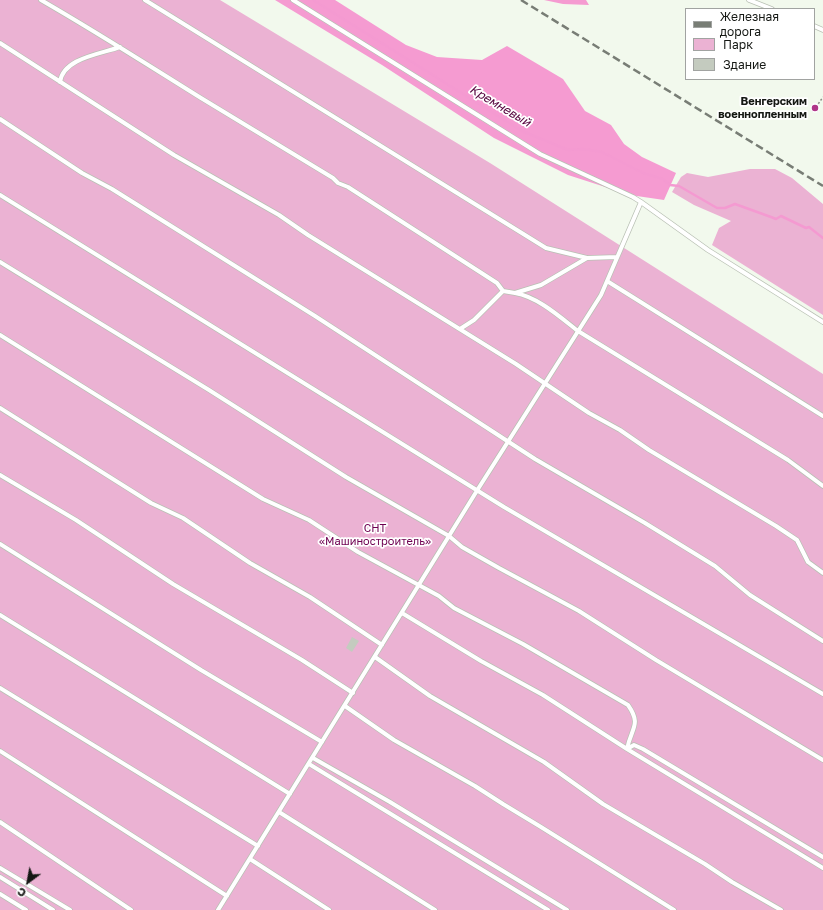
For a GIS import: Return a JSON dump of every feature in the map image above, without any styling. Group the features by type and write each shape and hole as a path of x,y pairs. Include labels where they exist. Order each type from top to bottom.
{"lane":[{"path":"41,0 120,46 333,178 338,183 348,187 396,219 457,256 497,283 503,291 515,293 537,302 578,331 788,460 823,486"},
{"path":"145,0 546,248 587,258 617,257"},
{"path":"293,0 540,154 633,196 708,250 823,322"},
{"path":"749,0 769,8"},
{"path":"0,43 174,155 279,215 314,240 460,329 589,412 620,430 649,450 776,526 797,540 808,562 823,573"},
{"path":"60,82 61,73 67,66 120,46"},
{"path":"0,119 82,173 112,189 309,313 508,442 716,566 750,595 823,641"},
{"path":"0,195 478,490 823,694"},
{"path":"219,910 449,536 601,295 641,202"},
{"path":"515,293 556,278 587,258"},
{"path":"0,262 209,390 346,478 449,536 462,547 579,611 668,668 823,760"},
{"path":"607,281 823,416"},
{"path":"460,329 474,320 503,291"},
{"path":"0,335 263,499 309,520 358,552 628,705 635,715 636,725 630,736 627,749"},
{"path":"0,408 151,503 183,518 250,563 310,597 382,645"},
{"path":"0,475 76,520 173,584 302,660 353,693"},
{"path":"0,544 201,670 322,742"},
{"path":"402,613 481,661 543,694 627,749 823,868"},
{"path":"0,615 290,794"},
{"path":"374,657 430,696 479,726 544,762 604,804 781,910"},
{"path":"0,688 258,846"},
{"path":"345,706 394,740 475,786 674,910"},
{"path":"627,749 634,745 643,749 823,857"},
{"path":"0,751 227,896"},
{"path":"313,758 390,802 566,910"},
{"path":"309,764 548,910"},
{"path":"279,812 435,910"},
{"path":"0,822 131,910"},
{"path":"250,860 329,910"},
{"path":"0,868 70,910"},
{"path":"0,877 53,910"},
{"path":"0,894 26,910"},
{"path":"16,910 19,905"}],"path":[{"path":"816,107 823,97"}],"green space":[{"name":"СНТ «Машиностроитель»","path":"0,0 220,0 490,163 823,374 823,910 0,910"},
{"path":"750,169 775,169 792,178 823,204 823,315 712,245 719,228 731,221 694,205 672,192 681,177 687,173 708,177"}],"shaded area":[{"path":"275,0 335,0 406,45 437,57 482,60 507,46 563,79 585,111 611,125 624,144 642,157 676,173 664,200 630,195 568,175 494,138 382,65"},
{"path":"544,0 586,0 589,5 563,4"}],"building":[{"path":"352,637 359,641 352,652 346,648"}],"waterway":[{"name":"Кремневый","path":"313,0 522,131 568,150 583,149 602,152 643,173 663,179 670,185 679,186 717,208 725,208 735,204 776,219 781,216 806,228 809,227 823,238"}],"railway":[{"path":"521,0 823,186"}],"place":[{"name":"Венгерским военнопленным","path":"815,108"}]}
